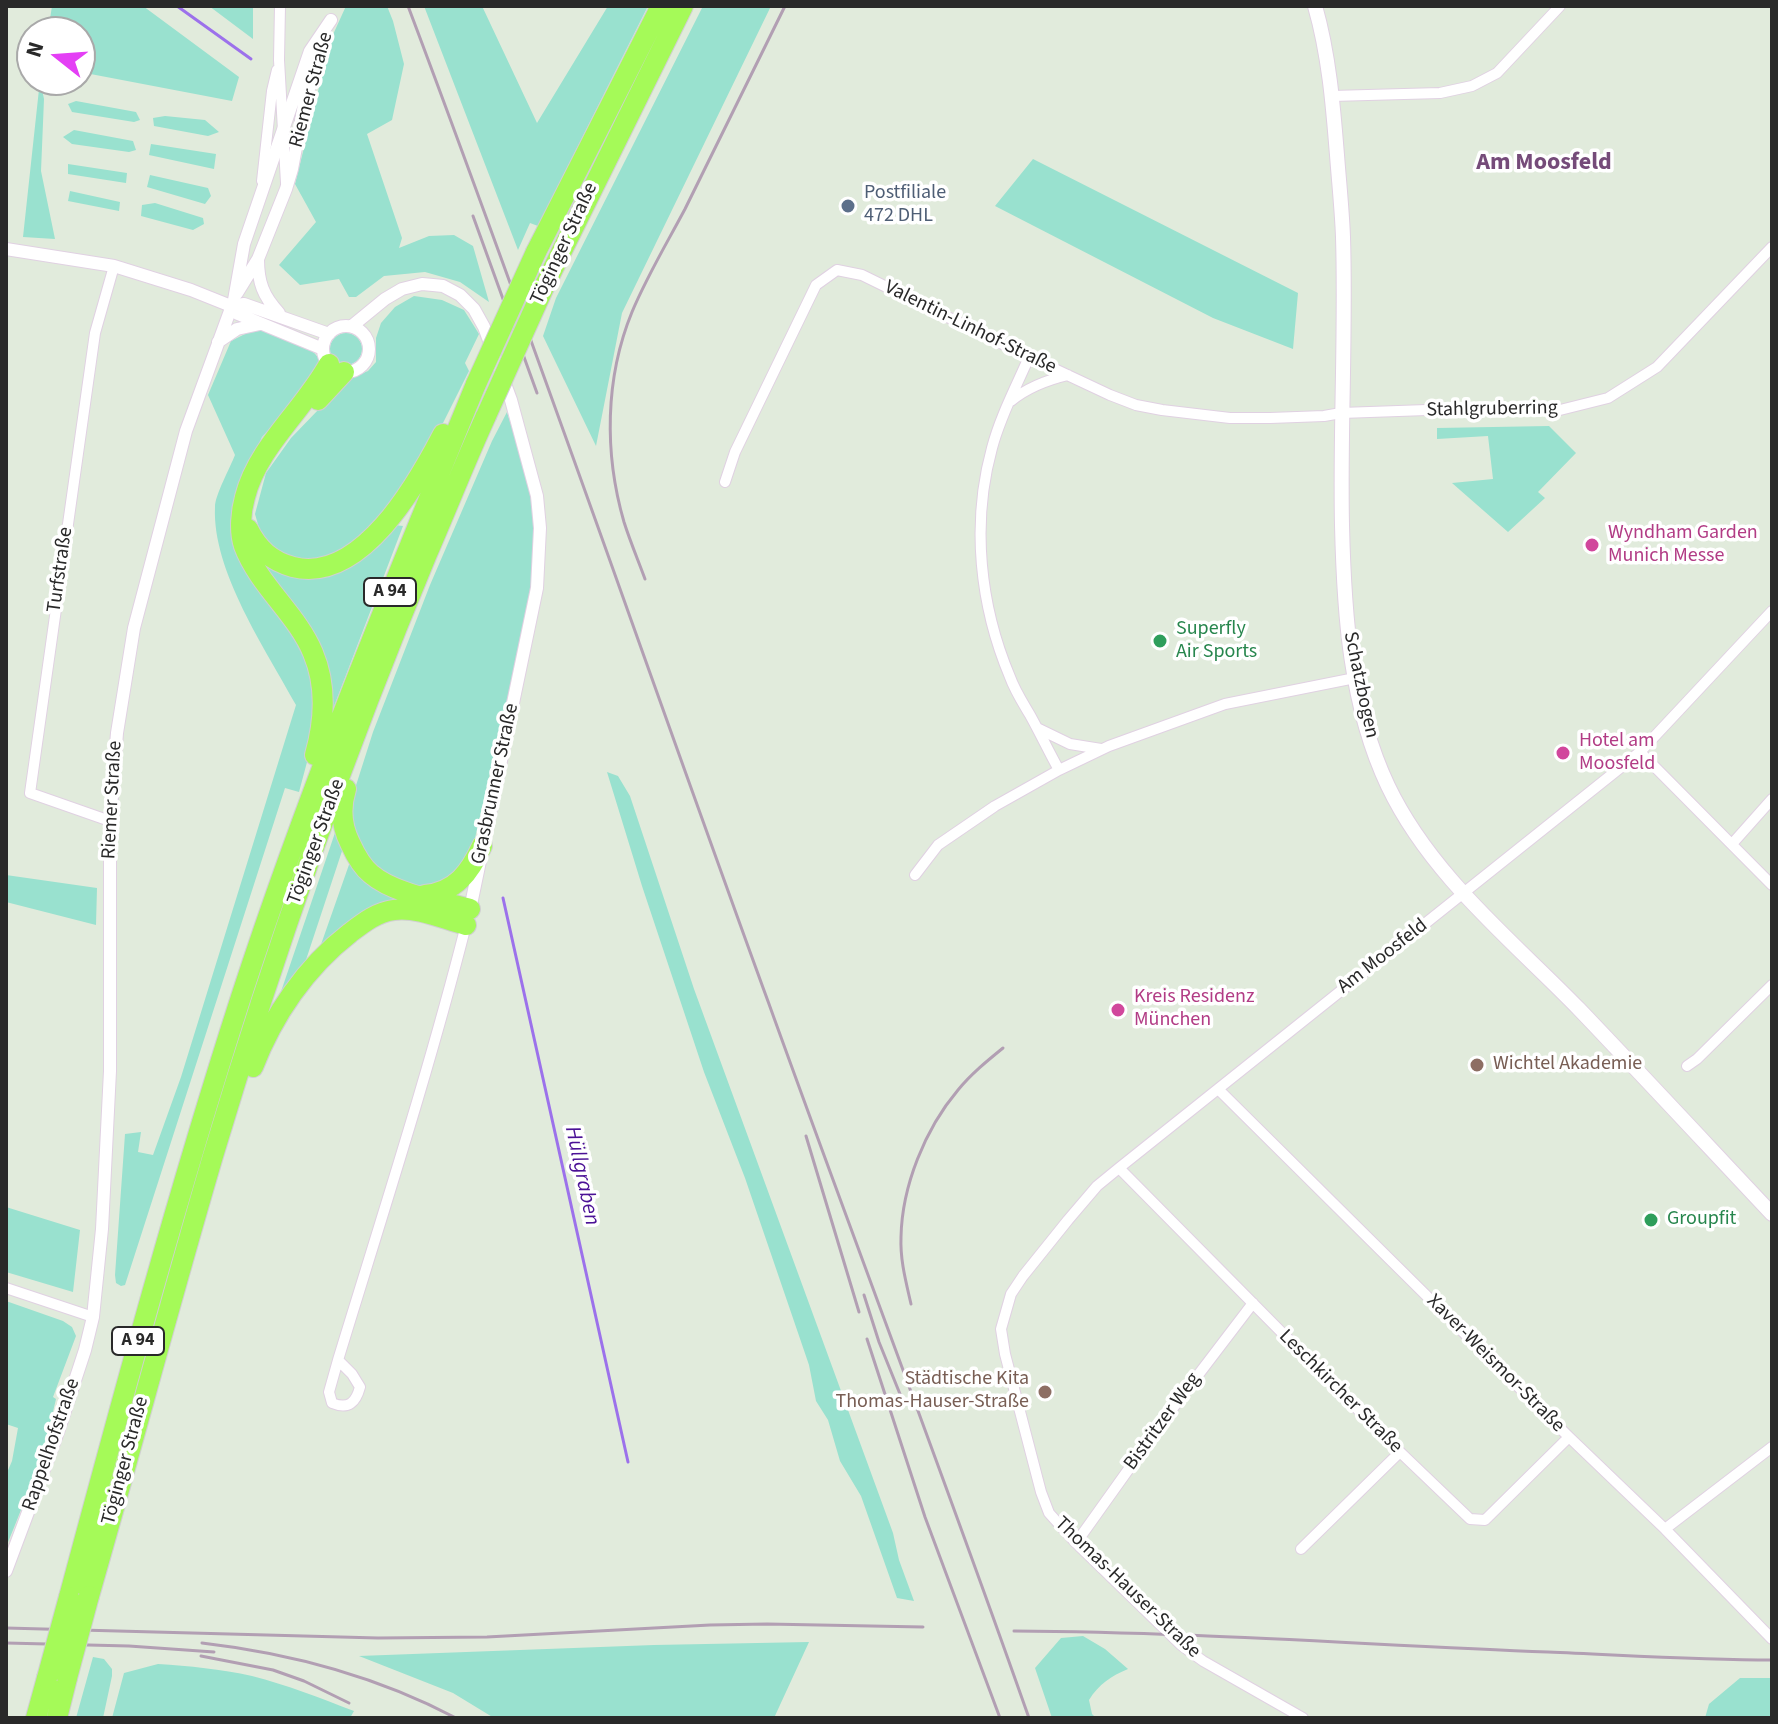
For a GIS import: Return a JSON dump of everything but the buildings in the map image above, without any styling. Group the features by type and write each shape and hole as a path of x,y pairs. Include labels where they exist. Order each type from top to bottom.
{"highway":[{"name":"Töginger Straße","path":"36,1718 57,1678 79,1597 137,1344 195,1143 241,997 309,803 380,617 476,384 536,252 661,6"},
{"name":"Töginger Straße","path":"79,1597 141,1407 214,1155 292,910 360,721 486,416 545,285 683,6"},
{"path":"309,803 310,773 322,718 319,670 306,639 258,571 245,547 242,514 246,494 268,449 332,362"},
{"path":"242,514 252,539 276,562 310,569 346,558 360,549 388,521 432,455 464,392 476,384"},
{"path":"360,721 358,756 341,807 345,833 359,861 369,873 388,885 420,895 468,917"},
{"path":"420,895 438,893 455,885 473,866 482,846"},
{"path":"214,1155 231,1131 256,1060 284,1005 303,978 339,941 367,920 391,910 468,917"},
{"name":"Töginger Straße","path":"57,1678 57,1718"}],"main road":[{"name":"Schatzbogen","path":"1315,6 1332,96 1343,235 1343,573 1355,678 1370,740 1390,789 1417,836 1464,894 1586,1017 1772,1214"}],"street":[{"path":"280,6 279,60 286,189"},
{"path":"1332,96 1440,93 1472,86 1497,73 1560,6"},
{"name":"Riemer Straße","path":"93,1317 103,1214 110,1071 110,821 118,721 134,628 186,431 232,303 244,244 310,51 331,20 304,105 286,189 258,259 232,303"},
{"path":"262,193 272,91 279,60"},
{"name":"Stahlgruberring","path":"1341,413 1560,410 1608,398 1657,367 1772,247"},
{"path":"6,249 114,266 232,303 244,304 329,334"},
{"path":"258,259 261,289 282,317"},
{"name":"Turfstraße","path":"110,821 30,793 95,333 114,266"},
{"name":"Valentin-Linhof-Straße","path":"725,482 735,452 816,285 837,270 862,275 1029,357 1136,405 1193,415 1270,418 1341,413"},
{"name":"Grasbrunner Straße","path":"338,1360 442,1016 468,917 537,588 540,528 537,496 511,400 484,327 474,309 460,295 443,286 422,284 402,289 352,326"},
{"path":"232,303 238,314 332,362 352,371 364,363 369,349 365,335 352,326 339,327 329,334"},
{"path":"365,335 379,304"},
{"path":"218,342 237,329 260,324"},
{"path":"329,334 332,362"},
{"path":"1029,357 991,449 981,521 982,570 986,601 1010,679 1059,770"},
{"path":"1010,402 1023,391 1068,375"},
{"name":"Am Moosfeld","path":"1005,1311 1011,1294 1023,1276 1097,1186 1640,752 1772,611"},
{"path":"915,875 938,845 998,804 1103,749 1225,704 1355,678"},
{"path":"1036,727 1070,744 1103,749"},
{"path":"1640,752 1772,885"},
{"path":"1732,844 1772,799"},
{"path":"1687,1066 1772,985"},
{"name":"Xaver-Weismor-Straße","path":"1218,1089 1665,1529 1772,1639"},
{"name":"Leschkircher Straße","path":"1119,1168 1470,1519 1485,1520 1569,1437"},
{"path":"6,1288 93,1317"},
{"name":"Bistritzer Weg","path":"1076,1543 1253,1303"},
{"name":"Thomas-Hauser-Straße","path":"1005,1311 1001,1329 1005,1354 1049,1513 1181,1645 1203,1661 1303,1718"},
{"name":"Rappelhofstraße","path":"6,1571 58,1432 93,1317"},
{"path":"1665,1529 1772,1447"},
{"path":"1301,1549 1400,1452"}],"shaded area":[{"path":"52,6 143,6 239,77 232,101 96,75 96,16 50,16"},
{"path":"209,6 253,6 253,39"},
{"path":"346,6 387,6 404,64 392,120 367,134 402,238 399,248 429,236 454,235 473,246 489,302 460,282 425,272 384,276 356,297 349,297 339,279 300,285 279,265 316,222 295,184 331,39"},
{"path":"424,6 482,6 537,123 608,6 648,6 538,226 530,223 518,250"},
{"path":"703,6 771,6 622,313 596,446 543,336 556,298"},
{"path":"38,96 43,96 41,171 55,239 23,237"},
{"path":"76,101 136,112 140,120 134,122 72,112 68,104"},
{"path":"165,116 205,120 219,132 208,136 154,126 153,118"},
{"path":"74,130 133,141 136,150 129,152 72,144 63,137"},
{"path":"151,144 216,154 214,169 149,155"},
{"path":"1033,159 1298,293 1293,349 1213,318 995,206"},
{"path":"68,164 127,173 126,183 68,174"},
{"path":"150,175 208,188 211,196 205,204 147,187"},
{"path":"70,191 120,202 119,211 68,201"},
{"path":"155,203 203,218 204,224 193,230 141,216 142,205"},
{"path":"414,296 442,300 464,310 479,334 465,363 469,371 432,445 380,524 326,561 296,563 274,552 261,535 255,514 266,473 291,438 347,380 368,371 376,362 376,338 381,323 395,307"},
{"path":"257,328 312,351 320,363 317,377 262,437 234,504 316,674 314,736 299,792 285,788 125,1285 121,1286 116,1283 115,1275 125,1134 141,1132 138,1152 153,1155 181,1077 296,705 243,609 231,583 216,532 216,502 235,455 208,395 231,341"},
{"path":"346,333 358,337 362,349 358,361 346,365 334,361 330,349 334,337"},
{"path":"507,412 528,478 536,539 529,605 469,864 438,887 416,887 401,883 373,866 352,829 352,798 373,732 430,585"},
{"path":"1549,426 1576,453 1538,492 1545,498 1508,532 1452,483 1493,479 1488,436 1437,439 1437,428"},
{"path":"394,525 403,526 333,709 330,680 253,552 344,570 378,547"},
{"path":"607,772 618,776 630,796 694,989 893,1533 914,1601 897,1598 861,1496 840,1461 828,1420 816,1401 809,1365 745,1178 704,1072"},
{"path":"339,821 344,845 300,978 270,1024"},
{"path":"351,859 406,900 318,953"},
{"path":"6,875 97,888 96,925 6,902"},
{"path":"6,1207 80,1230 73,1292 6,1272"},
{"path":"6,1301 63,1321 72,1327 76,1336 53,1397 56,1399 41,1456 6,1547 6,1475 18,1428 6,1424"},
{"path":"1083,1636 1105,1649 1128,1669 1106,1681 1089,1700 1096,1718 1052,1718 1035,1668 1061,1638"},
{"path":"809,1642 774,1718 494,1718 453,1693 359,1656 654,1645"},
{"path":"93,1657 104,1659 112,1669 103,1718 76,1718"},
{"path":"158,1664 252,1676 354,1711 350,1718 112,1718 124,1673"},
{"path":"1740,1678 1772,1678 1772,1718 1705,1718 1709,1704"}],"waterway":[{"name":"Hüllgraben","path":"177,6 251,59"},
{"name":"Hüllgraben","path":"503,898 628,1462"}],"railway":[{"path":"408,6 1029,1718"},
{"path":"645,579 624,522 613,469 612,389 623,337 638,299 785,6"},
{"path":"473,216 537,393"},
{"path":"911,1304 902,1263 901,1237 911,1178 926,1140 946,1105 968,1079 1003,1048"},
{"path":"806,1136 859,1312"},
{"path":"864,1295 904,1404"},
{"path":"867,1339 925,1517 1000,1718"},
{"path":"6,1628 378,1638 487,1637 710,1625 923,1627"},
{"path":"1014,1631 1214,1636 1772,1660"},
{"path":"6,1643 214,1652"},
{"path":"202,1643 267,1653 332,1669 396,1690 456,1718"},
{"path":"201,1656 273,1670 349,1703"}],"place":[{"name":"Postfiliale 472 DHL","path":"848,206"},
{"name":"Wyndham Garden Munich Messe","path":"1592,545"},
{"name":"Superfly Air Sports","path":"1160,641"},
{"name":"Hotel am Moosfeld","path":"1563,753"},
{"name":"Kreis Residenz München","path":"1118,1010"},
{"name":"Wichtel Akademie","path":"1477,1065"},
{"name":"Groupfit","path":"1651,1220"},
{"name":"Städtische Kita Thomas-Hauser-Straße","path":"1045,1392"}],"district":[{"name":"Am Moosfeld","path":"1544,164"}]}
